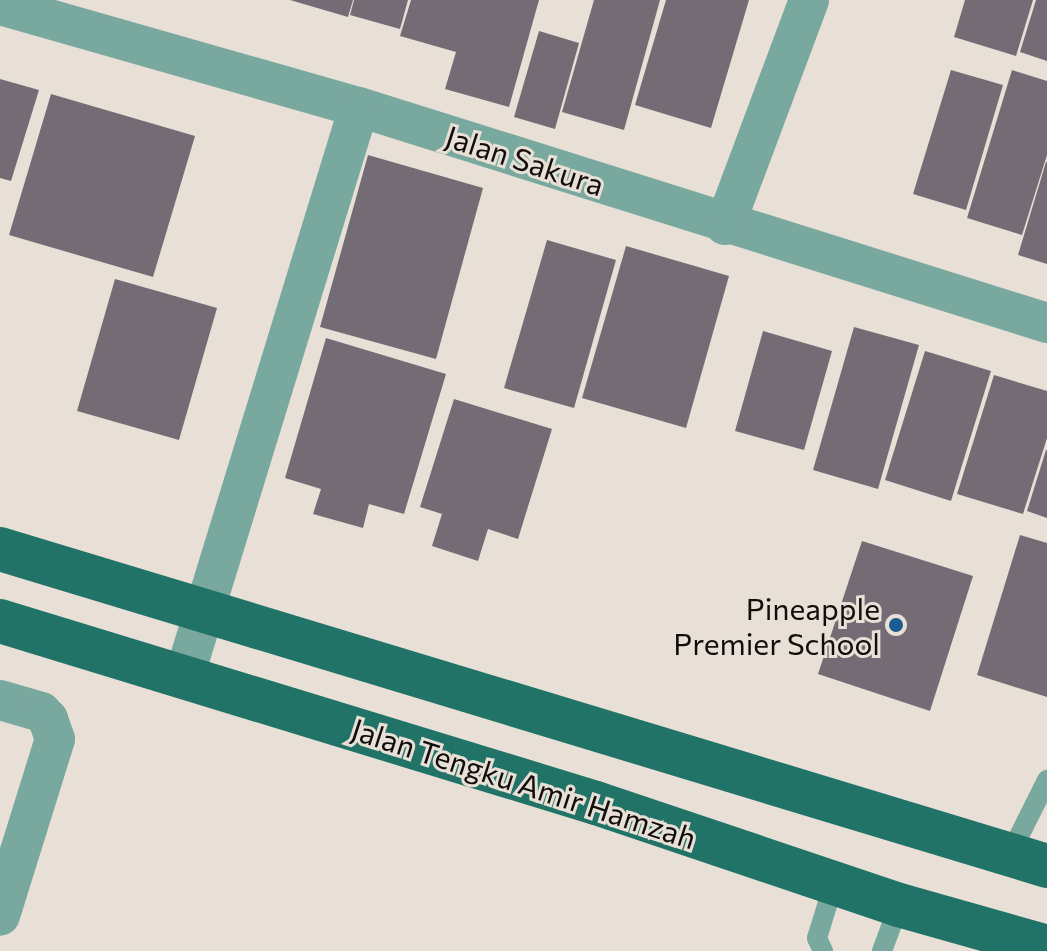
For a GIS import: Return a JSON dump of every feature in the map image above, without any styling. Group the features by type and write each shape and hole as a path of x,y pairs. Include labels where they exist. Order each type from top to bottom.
{"main road":[{"path":"0,549 1029,860"},
{"name":"Jalan Tengku Amir Hamzah","path":"0,621 596,803 899,905 1047,947"}],"street":[{"path":"725,225 809,0"},
{"name":"Jalan Sakura","path":"0,5 359,107 725,225 1047,323"},
{"path":"184,677 359,107"},
{"path":"0,700 41,712 48,719 55,739 0,916"}],"lane":[{"path":"1029,860 1047,780"},
{"path":"823,951 817,938 834,883"},
{"path":"882,951 899,905"}],"building":[{"path":"290,0 353,0 348,17"},
{"path":"354,0 408,0 400,29 350,15"},
{"path":"411,0 539,0 509,107 445,89 456,52 400,36"},
{"path":"594,0 660,0 624,130 562,112"},
{"path":"666,0 749,0 711,128 635,105"},
{"path":"965,0 1033,0 1016,56 954,37"},
{"path":"1036,0 1047,0 1047,61 1020,52"},
{"path":"539,31 579,43 555,129 514,117"},
{"path":"951,70 1003,85 966,210 913,194"},
{"path":"1012,70 1047,81 1047,155 1022,235 967,218"},
{"path":"0,79 39,90 11,181 0,178"},
{"path":"51,94 195,136 153,277 9,235"},
{"path":"368,155 483,188 436,359 320,327"},
{"path":"1047,162 1047,264 1018,255"},
{"path":"547,240 616,260 574,408 504,388"},
{"path":"626,246 729,276 686,428 582,398"},
{"path":"115,279 217,308 179,440 77,411"},
{"path":"854,327 919,345 878,489 813,470"},
{"path":"763,331 832,351 804,450 735,431"},
{"path":"326,338 446,374 404,514 369,504 363,528 313,514 321,489 285,478"},
{"path":"925,351 991,371 951,501 885,480"},
{"path":"994,375 1047,391 1047,438 1023,514 957,494"},
{"path":"454,399 552,429 518,539 488,529 478,561 432,546 442,514 420,507"},
{"path":"1047,450 1047,518 1027,511"},
{"path":"1020,535 1047,543 1047,697 977,675"},
{"name":"Pineapple Premier School","path":"862,541 973,576 930,711 818,674"}],"place":[{"name":"Pineapple Premier School","path":"896,625"}]}
